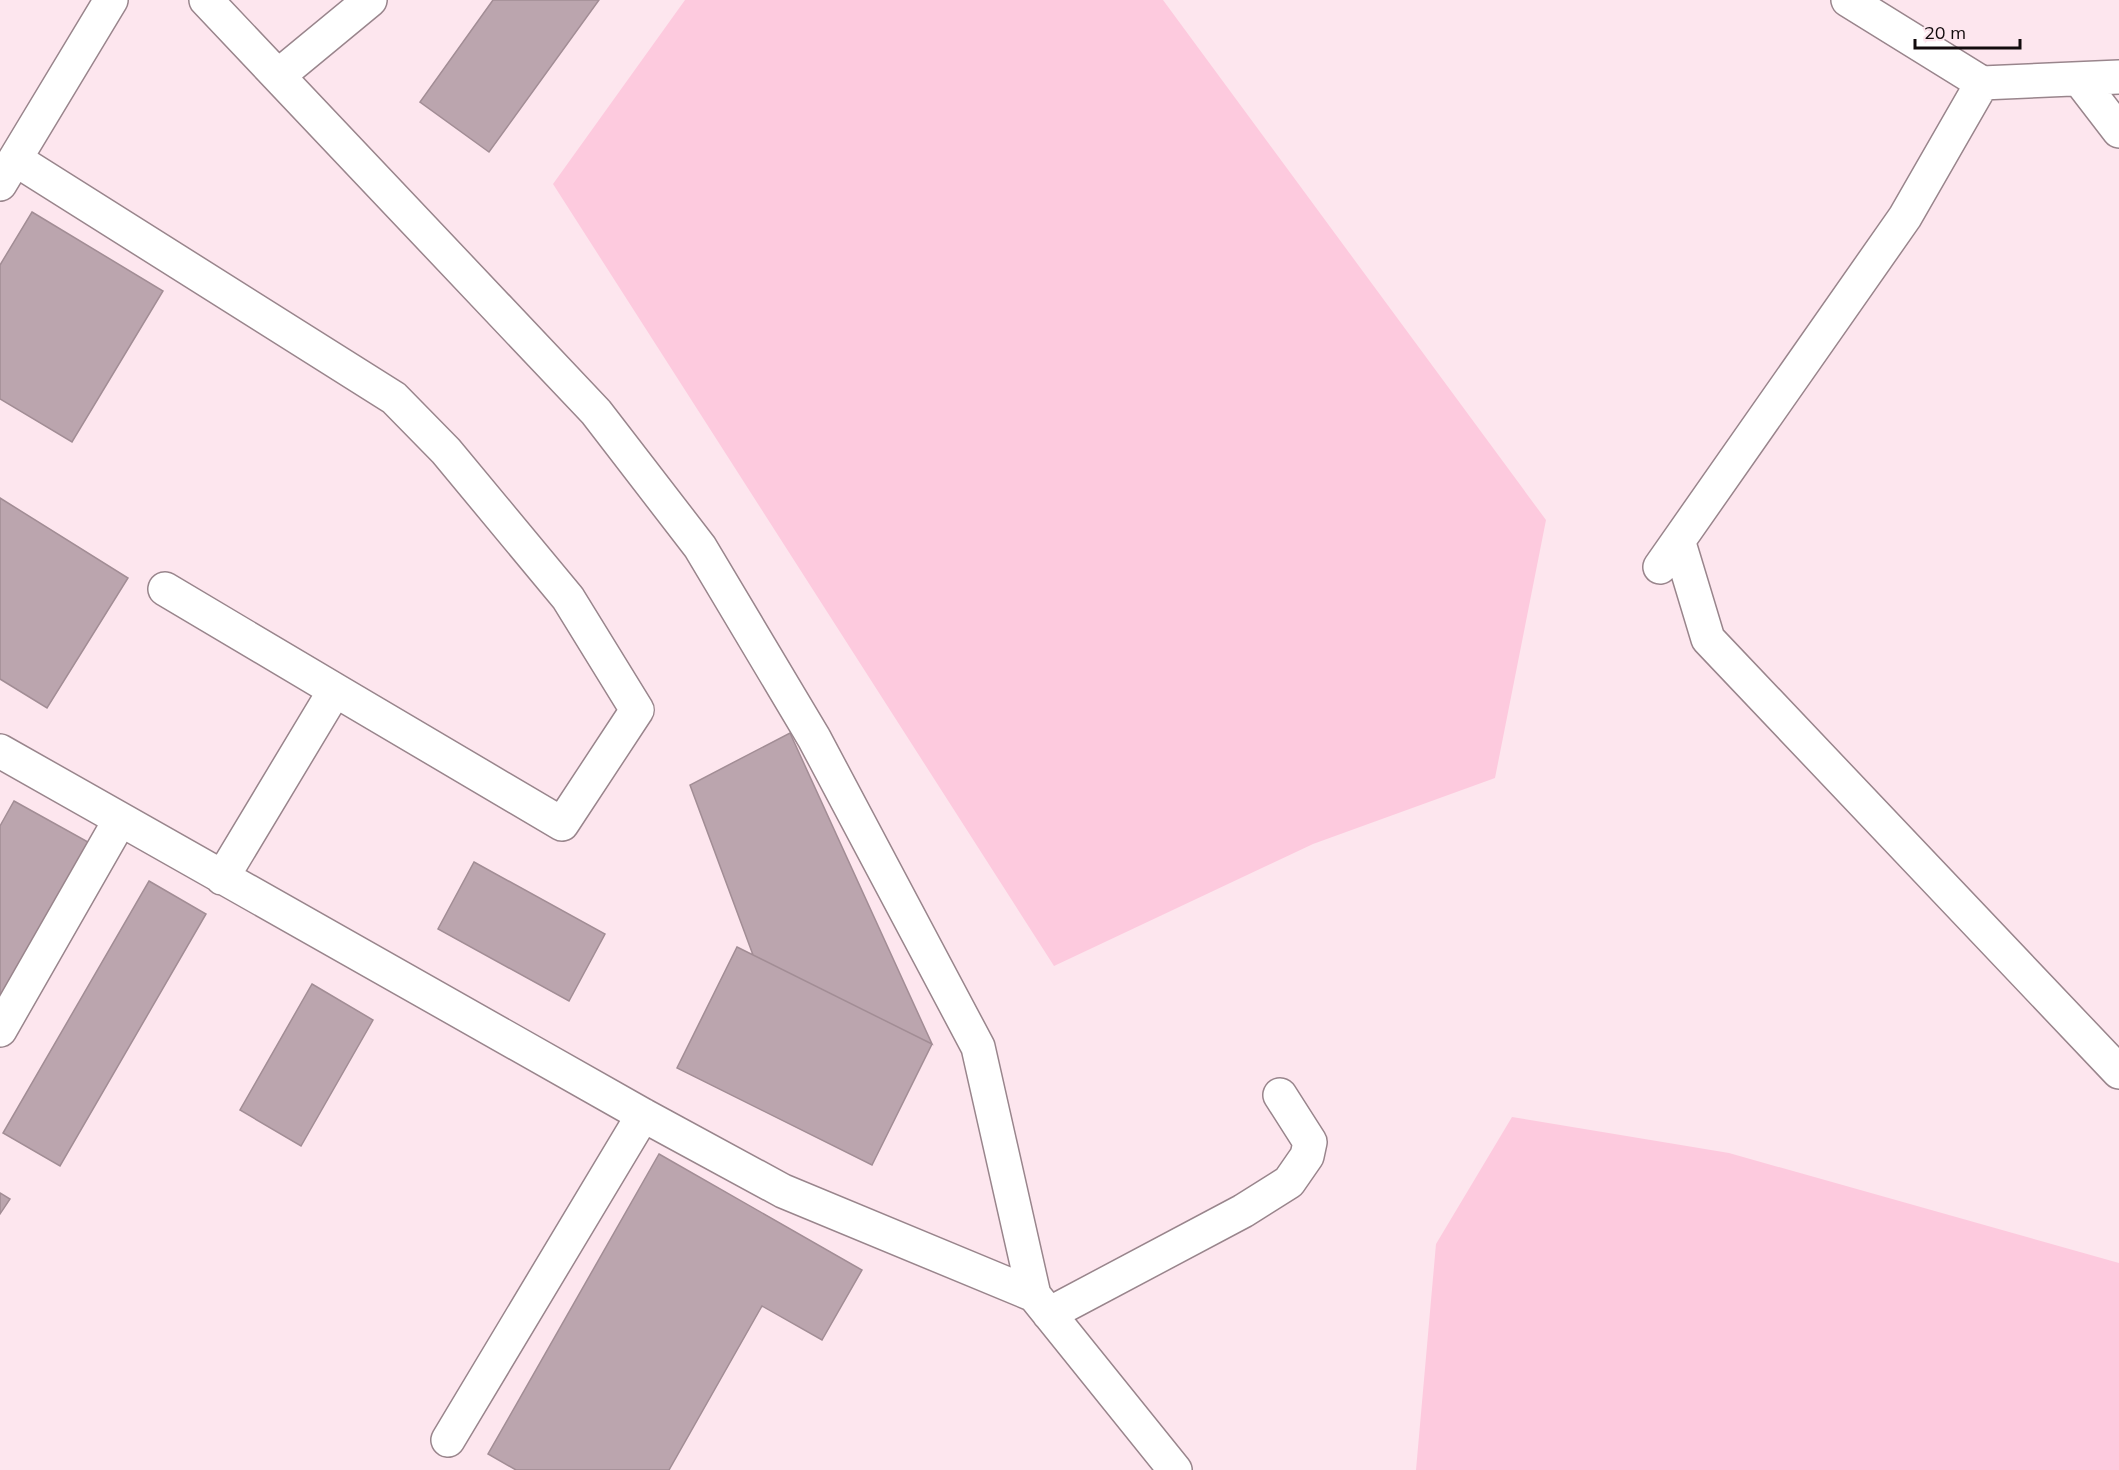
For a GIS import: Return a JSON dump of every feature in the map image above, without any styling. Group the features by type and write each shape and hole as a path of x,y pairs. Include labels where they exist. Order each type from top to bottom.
{"street":[{"path":"111,0 7,171 394,398 447,451 568,598 637,710 562,824 165,589"},
{"path":"206,0 596,412 700,547 814,738 978,1047 1041,1304 1167,1467"},
{"path":"278,76 370,0"},
{"path":"1848,0 1982,83 2119,76"},
{"path":"2079,79 2119,130"},
{"path":"1982,83 1905,217 1670,555 1708,639 2119,1072"},
{"path":"222,878 335,690"},
{"path":"0,751 643,1115 783,1191 1041,1304 1243,1211 1288,1182 1307,1156 1310,1142 1280,1095"},
{"path":"0,1030 120,820"},
{"path":"448,1440 643,1115"}],"shaded area":[{"path":"685,0 1163,0 1546,520 1495,778 1313,844 1054,966 553,184"},
{"path":"1512,1117 1729,1153 2119,1263 2119,1470 1416,1470 1436,1244"}],"building":[{"path":"493,0 599,0 489,152 420,102"},
{"path":"32,212 163,291 72,442 0,399 0,265"},
{"path":"0,498 128,578 47,708 0,679"},
{"path":"790,733 932,1044 753,955 690,785"},
{"path":"14,801 88,842 0,1000 0,826"},
{"path":"474,862 605,934 569,1001 438,929"},
{"path":"149,881 206,914 60,1166 3,1133"},
{"path":"737,947 932,1044 872,1165 677,1068"},
{"path":"312,984 373,1020 301,1146 240,1110"},
{"path":"659,1154 862,1270 822,1340 762,1306 669,1470 516,1470 488,1454"},
{"path":"0,1193 10,1199 0,1214"}]}
